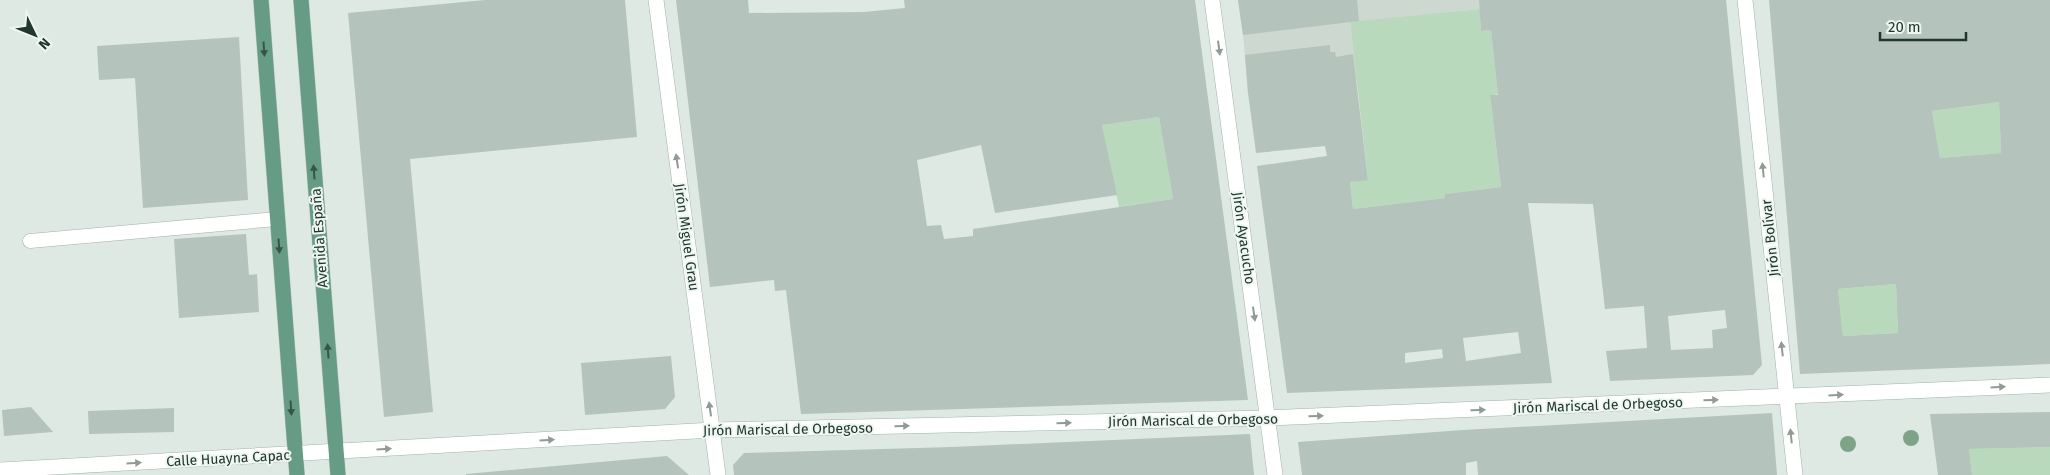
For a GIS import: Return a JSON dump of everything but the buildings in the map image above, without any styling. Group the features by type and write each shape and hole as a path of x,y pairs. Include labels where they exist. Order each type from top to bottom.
{"main road":[{"path":"261,0 296,475"},
{"name":"Avenida España","path":"301,0 338,475"}],"street":[{"name":"Jirón Miguel Grau","path":"656,0 718,475"},
{"name":"Jirón Ayacucho","path":"1212,0 1276,475"},
{"name":"Jirón Bolívar","path":"1745,0 1795,475"},
{"name":"Jirón Mariscal de Orbegoso","path":"336,452 713,430 1267,418 2050,385"},
{"name":"Calle Huayna Capac","path":"0,470 85,470 336,452"}],"lane":[{"path":"30,241 277,219"}],"shaded area":[{"path":"1238,0 1479,0 1480,9 1350,23 1357,81 1248,93"}],"green space":[{"path":"1480,9 1481,31 1491,30 1498,94 1490,96 1501,187 1445,194 1445,198 1353,209 1350,182 1368,179 1350,22"},
{"path":"1999,102 2001,153 1940,158 1932,111"},
{"path":"1159,117 1173,199 1119,207 1102,125"},
{"path":"1896,284 1898,333 1843,336 1838,289"},
{"path":"2050,447 2050,475 1972,475 1969,449"}]}
